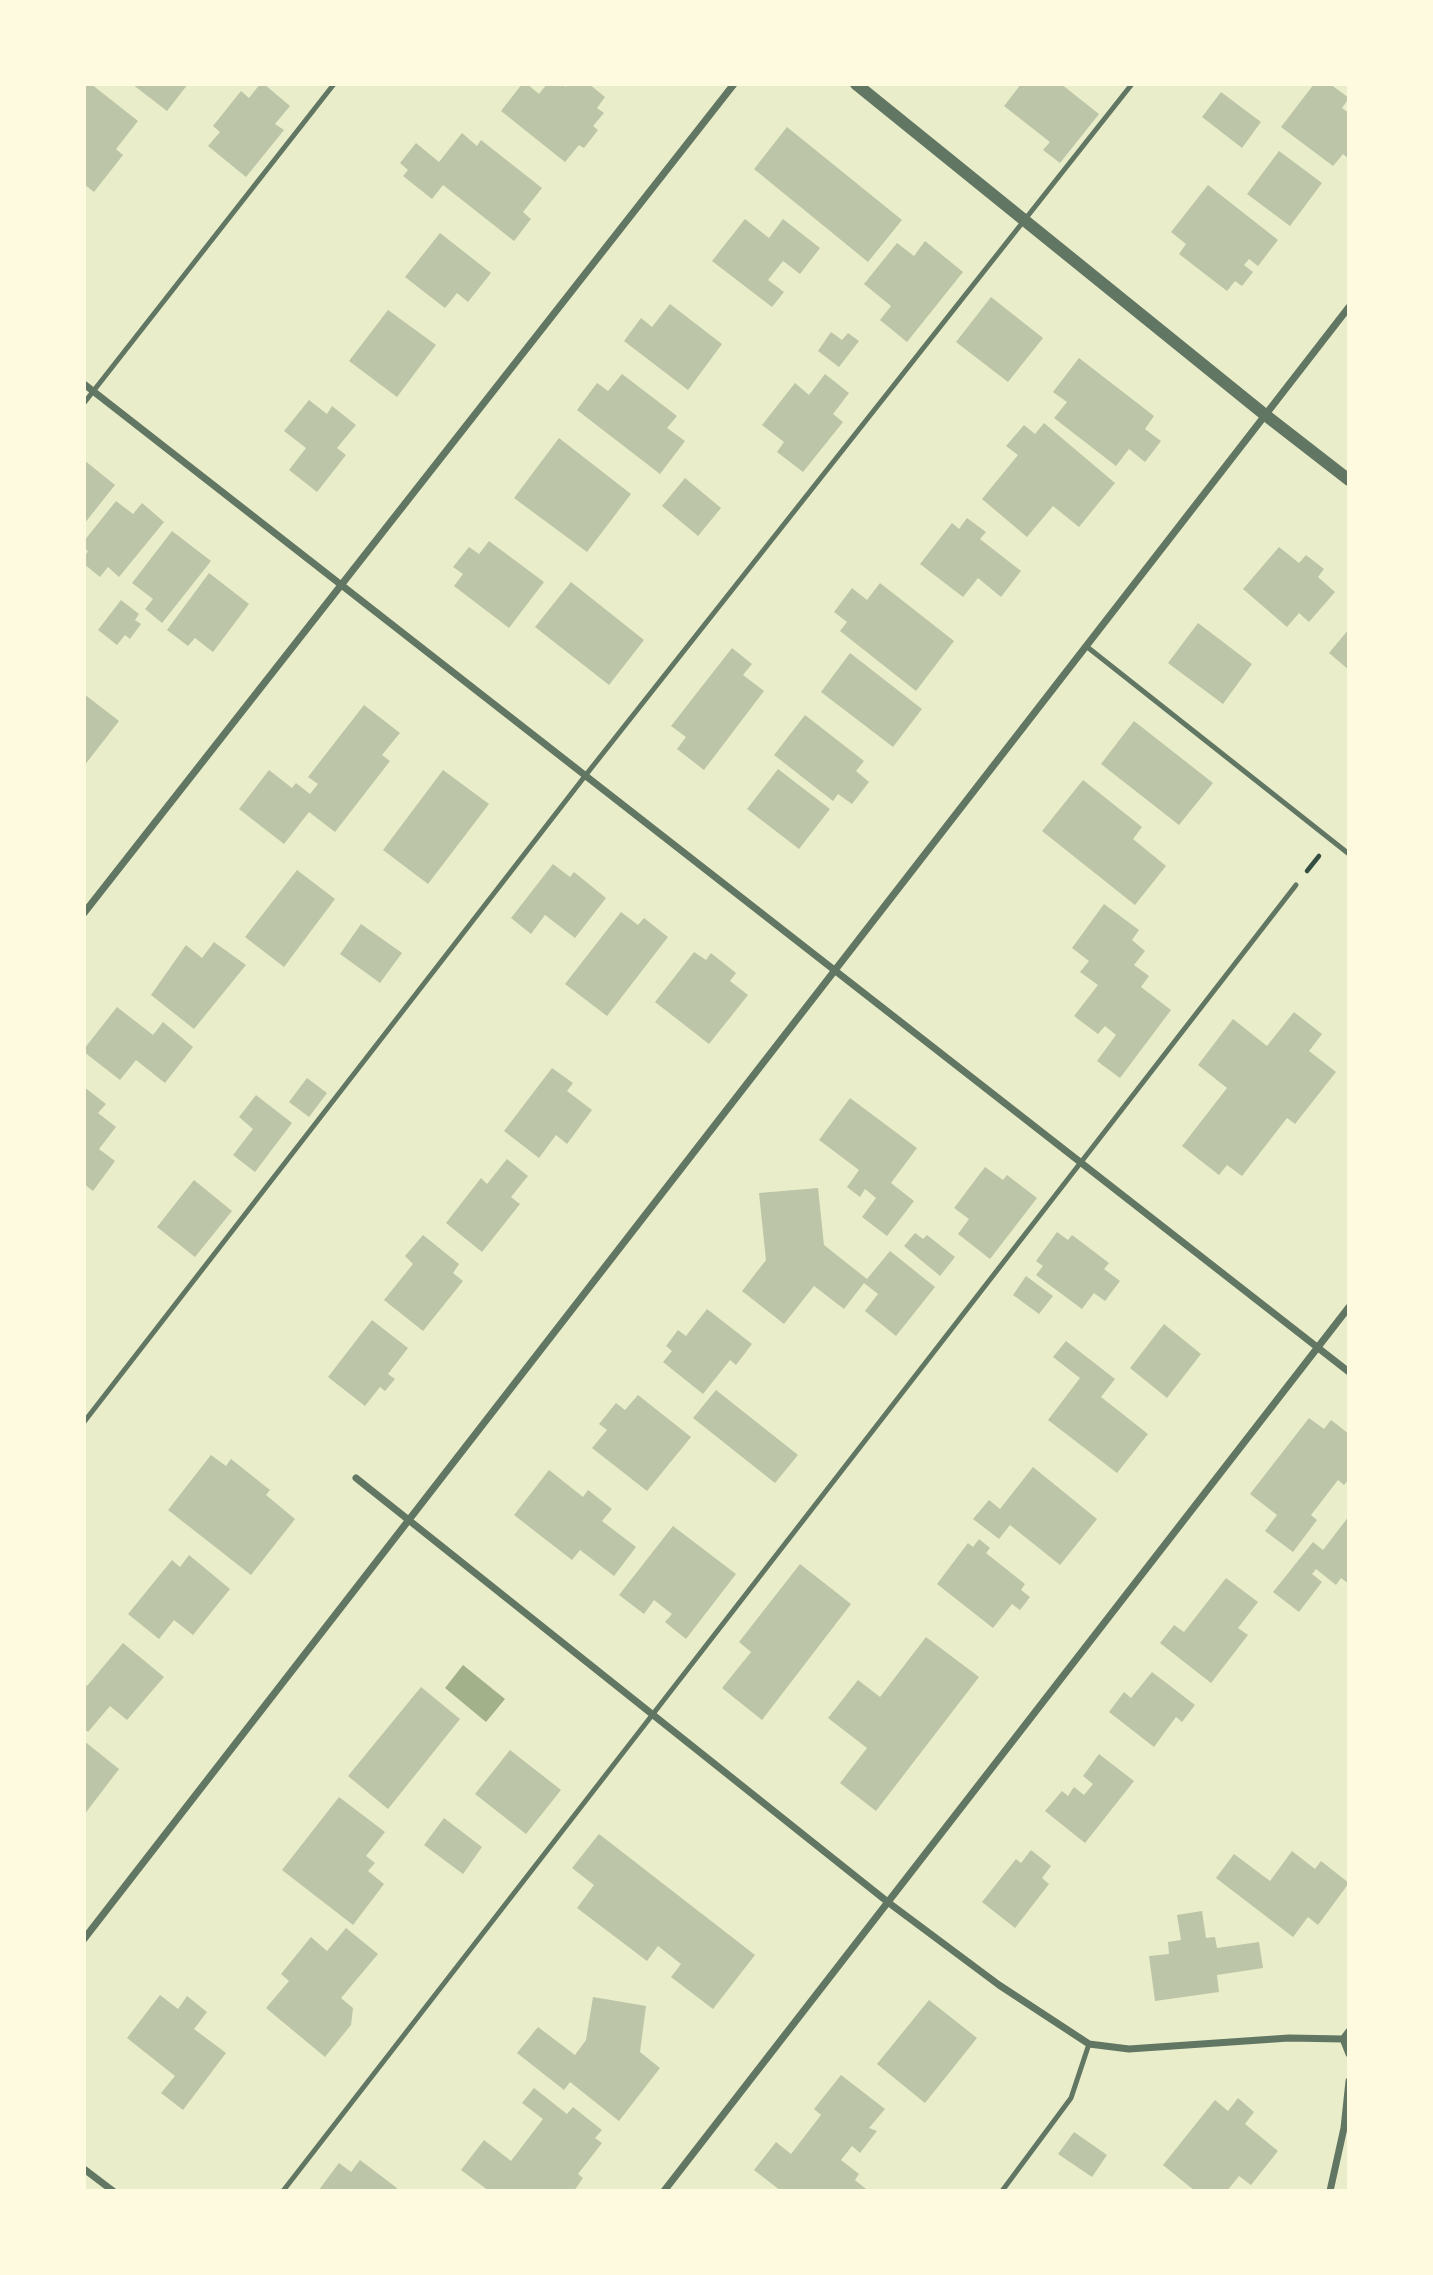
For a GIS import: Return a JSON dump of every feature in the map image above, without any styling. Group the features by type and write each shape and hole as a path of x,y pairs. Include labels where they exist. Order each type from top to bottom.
{"street":[{"path":"84,913 734,84"},
{"path":"856,84 1349,480"},
{"path":"84,1939 1349,306"},
{"path":"84,384 1349,1372"},
{"path":"664,2191 1349,1307"},
{"path":"356,1478 889,1903 999,1985 1089,2044 1129,2049 1289,2038 1343,2039"},
{"path":"1343,2039 1349,2031"},
{"path":"1343,2039 1349,2054"},
{"path":"1330,2191 1344,2128 1349,2081"},
{"path":"84,2169 113,2191"}],"lane":[{"path":"84,403 334,84"},
{"path":"84,1422 585,776 1132,84"},
{"path":"1086,646 1349,854"},
{"path":"283,2191 1296,885"},
{"path":"1002,2191 1071,2098 1089,2044"}],"path":[{"path":"1296,885 1331,840"}],"shaded area":[{"path":"463,1665 505,1699 486,1722 445,1688"}],"building":[{"path":"84,84 91,84 138,121 116,149 123,155 94,192 84,184"},
{"path":"132,84 188,84 167,111"},
{"path":"260,84 264,84 290,106 275,124 284,130 246,177 208,146 220,132 213,126 241,91 249,98"},
{"path":"522,84 527,84 539,94 547,84 561,84 566,87 568,84 589,84 605,97 597,108 604,113 593,126 598,130 584,148 579,145 565,162 501,111"},
{"path":"1021,84 1061,84 1099,114 1060,163 1043,150 1050,142 1004,106"},
{"path":"1314,84 1330,84 1349,98 1342,108 1349,113 1349,159 1343,154 1333,166 1281,127"},
{"path":"1221,92 1261,122 1242,148 1202,117"},
{"path":"787,127 902,220 868,262 754,169"},
{"path":"462,133 477,146 481,140 542,188 523,212 531,219 514,241 443,185 432,199 403,176 408,170 400,163 416,143 439,162"},
{"path":"1279,151 1322,183 1290,226 1247,194"},
{"path":"1208,185 1278,240 1258,266 1249,259 1244,265 1253,272 1242,286 1235,281 1227,291 1179,254 1186,244 1171,232"},
{"path":"745,219 769,238 783,219 820,248 800,274 783,261 768,280 784,292 772,307 712,261"},
{"path":"440,233 491,273 468,302 457,293 445,308 405,277"},
{"path":"925,241 963,272 907,342 880,320 891,306 864,284 897,243 914,256"},
{"path":"991,297 1043,338 1008,382 956,342"},
{"path":"670,304 722,344 688,390 624,341 641,318 652,327"},
{"path":"388,310 436,345 397,397 349,361"},
{"path":"831,332 842,340 848,333 859,341 839,367 818,351"},
{"path":"1079,358 1154,416 1145,429 1161,441 1145,462 1129,449 1116,466 1054,418 1067,402 1053,392"},
{"path":"622,374 677,416 667,428 685,441 660,474 577,410 597,383 608,391"},
{"path":"825,374 849,393 833,414 843,422 803,472 777,452 784,442 762,425 795,383 809,395"},
{"path":"309,400 327,414 332,406 356,425 337,448 346,455 317,492 289,470 306,448 284,431"},
{"path":"1044,423 1115,483 1079,527 1053,506 1027,537 982,499 1018,455 1006,446 1024,425 1035,434"},
{"path":"559,438 631,494 587,552 514,498"},
{"path":"84,460 115,485 84,524"},
{"path":"685,478 721,508 698,536 662,506"},
{"path":"116,501 133,514 142,503 164,522 119,577 108,567 100,577 84,564 88,551 84,548 84,541"},
{"path":"967,518 986,532 980,539 1021,571 1001,597 978,578 963,597 920,564 952,523 959,529"},
{"path":"172,531 211,561 162,623 145,609 153,599 132,583"},
{"path":"489,541 544,582 509,628 454,586 463,574 453,567 469,547 479,554"},
{"path":"1279,547 1299,563 1306,555 1324,569 1318,577 1335,592 1309,622 1299,613 1287,627 1243,589"},
{"path":"209,573 249,604 213,652 195,638 188,646 167,630"},
{"path":"571,582 644,640 609,685 535,627"},
{"path":"880,583 954,641 916,691 840,631 847,622 834,612 852,588 867,600"},
{"path":"121,600 139,614 135,620 141,624 130,639 125,635 117,645 98,630"},
{"path":"1198,623 1252,664 1223,704 1168,663"},
{"path":"1349,629 1349,670 1329,653"},
{"path":"732,648 752,664 743,675 764,691 704,770 677,749 686,737 671,726"},
{"path":"850,653 922,709 893,747 821,692"},
{"path":"84,694 119,721 84,766"},
{"path":"364,705 400,733 382,755 390,761 335,832 309,812 284,844 239,809 269,770 292,788 296,783 310,794 318,784 308,777"},
{"path":"805,715 864,761 856,771 869,782 852,804 838,794 833,801 774,755"},
{"path":"1134,721 1213,783 1179,825 1101,764"},
{"path":"778,769 830,809 799,849 747,809"},
{"path":"443,770 489,804 428,884 383,850"},
{"path":"1083,780 1142,827 1133,839 1166,866 1135,905 1042,831"},
{"path":"553,864 570,877 574,872 606,898 575,938 545,915 531,934 511,918"},
{"path":"297,870 335,899 284,967 245,937"},
{"path":"1104,904 1139,930 1132,940 1145,951 1134,965 1149,976 1141,987 1171,1010 1120,1078 1097,1061 1116,1035 1105,1026 1098,1034 1074,1016 1098,985 1080,972 1089,961 1072,948"},
{"path":"621,912 638,925 644,918 668,937 607,1016 565,984"},
{"path":"361,924 402,953 380,983 340,954"},
{"path":"214,942 246,965 194,1029 151,995 186,945 202,958"},
{"path":"694,952 706,960 711,953 736,973 730,981 748,995 709,1044 655,1002"},
{"path":"117,1007 153,1035 163,1022 193,1047 165,1083 136,1060 120,1080 84,1052"},
{"path":"1294,1012 1322,1034 1309,1051 1336,1072 1295,1124 1287,1118 1242,1176 1227,1165 1219,1175 1182,1146 1227,1088 1198,1065 1233,1019 1267,1046"},
{"path":"552,1068 573,1083 567,1091 592,1110 567,1144 556,1135 539,1158 504,1131"},
{"path":"307,1078 327,1093 309,1117 289,1102"},
{"path":"84,1087 106,1104 98,1113 116,1127 99,1149 115,1161 93,1191 84,1184"},
{"path":"256,1095 292,1123 255,1172 233,1155 253,1129 239,1117"},
{"path":"850,1098 917,1148 891,1183 914,1201 887,1236 862,1217 876,1198 865,1189 860,1197 847,1187 859,1170 819,1140"},
{"path":"507,1159 528,1176 511,1197 520,1204 482,1252 446,1223 481,1178 487,1184"},
{"path":"985,1167 1003,1180 1007,1175 1037,1198 990,1259 958,1234 969,1219 954,1208"},
{"path":"194,1180 232,1211 195,1257 157,1227"},
{"path":"818,1188 824,1245 867,1279 890,1251 935,1287 896,1336 865,1311 878,1294 864,1283 844,1309 814,1286 784,1324 742,1291 766,1260 759,1193"},
{"path":"1057,1232 1068,1240 1072,1235 1109,1263 1104,1269 1120,1281 1105,1301 1094,1293 1082,1309 1036,1275 1043,1266 1036,1261"},
{"path":"915,1233 923,1239 927,1235 955,1257 940,1276 904,1246"},
{"path":"423,1235 459,1264 453,1273 463,1281 423,1331 384,1300 413,1264 405,1256"},
{"path":"1026,1276 1053,1296 1039,1314 1013,1295"},
{"path":"707,1309 752,1344 736,1365 730,1360 703,1394 663,1362 672,1351 666,1346 678,1330 686,1336"},
{"path":"372,1320 408,1348 388,1374 395,1379 385,1391 380,1387 365,1406 328,1377"},
{"path":"1164,1324 1201,1354 1167,1398 1130,1368"},
{"path":"1066,1341 1115,1379 1101,1397 1148,1434 1117,1473 1048,1420 1080,1378 1053,1357"},
{"path":"716,1390 798,1455 775,1483 693,1418"},
{"path":"638,1395 691,1437 647,1491 592,1448 607,1430 599,1424 616,1403 625,1410"},
{"path":"1309,1418 1324,1429 1331,1420 1349,1434 1349,1479 1344,1485 1338,1480 1311,1515 1317,1520 1293,1552 1265,1531 1277,1515 1250,1494"},
{"path":"211,1455 226,1466 231,1459 270,1490 266,1495 295,1519 251,1575 168,1510"},
{"path":"1033,1467 1097,1519 1060,1565 1010,1525 999,1539 973,1519 989,1500 1000,1509"},
{"path":"549,1470 583,1497 588,1490 612,1509 602,1521 636,1547 614,1576 580,1550 572,1560 514,1515"},
{"path":"1349,1516 1349,1584 1341,1578 1336,1585 1316,1569 1312,1574 1322,1582 1299,1612 1273,1592 1313,1542 1323,1550"},
{"path":"673,1526 736,1574 686,1639 665,1622 672,1614 654,1600 644,1614 619,1595"},
{"path":"979,1539 990,1548 986,1553 1025,1584 1021,1590 1030,1597 1020,1610 1012,1604 993,1628 937,1584 968,1543 973,1547"},
{"path":"189,1555 230,1589 193,1635 174,1620 159,1639 128,1614 172,1560 180,1567"},
{"path":"800,1564 851,1604 762,1720 722,1688 751,1652 739,1642"},
{"path":"1226,1578 1258,1602 1238,1628 1248,1635 1211,1683 1160,1643 1174,1625 1184,1632"},
{"path":"926,1637 979,1677 876,1811 840,1783 867,1748 828,1718 858,1680 880,1697"},
{"path":"123,1643 164,1677 127,1720 110,1706 88,1732 84,1728 84,1684 87,1686"},
{"path":"1152,1672 1195,1705 1182,1722 1176,1717 1154,1747 1109,1712 1124,1692 1131,1698"},
{"path":"421,1687 460,1719 388,1809 348,1776"},
{"path":"84,1741 119,1769 84,1815"},
{"path":"510,1750 561,1790 526,1834 475,1794"},
{"path":"1099,1754 1134,1781 1085,1843 1045,1811 1062,1791 1068,1796 1074,1787 1084,1795 1093,1784 1083,1776"},
{"path":"339,1797 385,1832 366,1856 375,1863 368,1871 384,1884 353,1925 282,1870"},
{"path":"444,1818 482,1847 463,1874 424,1845"},
{"path":"599,1834 755,1955 713,2009 671,1977 681,1964 658,1946 647,1961 577,1908 594,1885 572,1868"},
{"path":"1031,1850 1051,1866 1042,1878 1049,1884 1015,1928 982,1902 1016,1859 1021,1863"},
{"path":"1292,1851 1315,1869 1321,1861 1349,1883 1318,1925 1308,1917 1293,1937 1216,1878 1234,1854 1270,1881"},
{"path":"1202,1911 1206,1938 1215,1937 1217,1948 1259,1942 1263,1968 1217,1975 1219,1992 1155,2001 1149,1956 1169,1954 1168,1942 1181,1940 1177,1915"},
{"path":"346,1928 378,1954 341,1998 353,2008 351,2025 325,2057 266,2008 289,1981 281,1974 311,1937 327,1951"},
{"path":"160,1995 178,2009 187,1996 207,2012 194,2029 226,2053 183,2110 161,2093 175,2076 127,2038"},
{"path":"593,1997 646,2006 640,2052 660,2068 619,2121 570,2082 564,2090 517,2053 538,2027 575,2055 586,2040"},
{"path":"929,2000 977,2038 925,2103 877,2064"},
{"path":"841,2075 885,2109 869,2128 877,2131 860,2153 852,2146 841,2160 859,2174 855,2180 865,2191 781,2191 754,2170 776,2142 791,2154 821,2115 814,2109"},
{"path":"534,2088 567,2114 573,2107 602,2130 595,2138 602,2143 578,2174 583,2178 574,2191 489,2191 461,2170 484,2140 511,2161 543,2119 522,2103"},
{"path":"1238,2098 1254,2112 1245,2124 1278,2151 1251,2185 1239,2176 1227,2191 1195,2191 1163,2165 1215,2100 1228,2111"},
{"path":"1074,2132 1107,2155 1092,2177 1058,2154"},
{"path":"360,2160 397,2188 395,2191 318,2191 339,2163 351,2172"}]}
